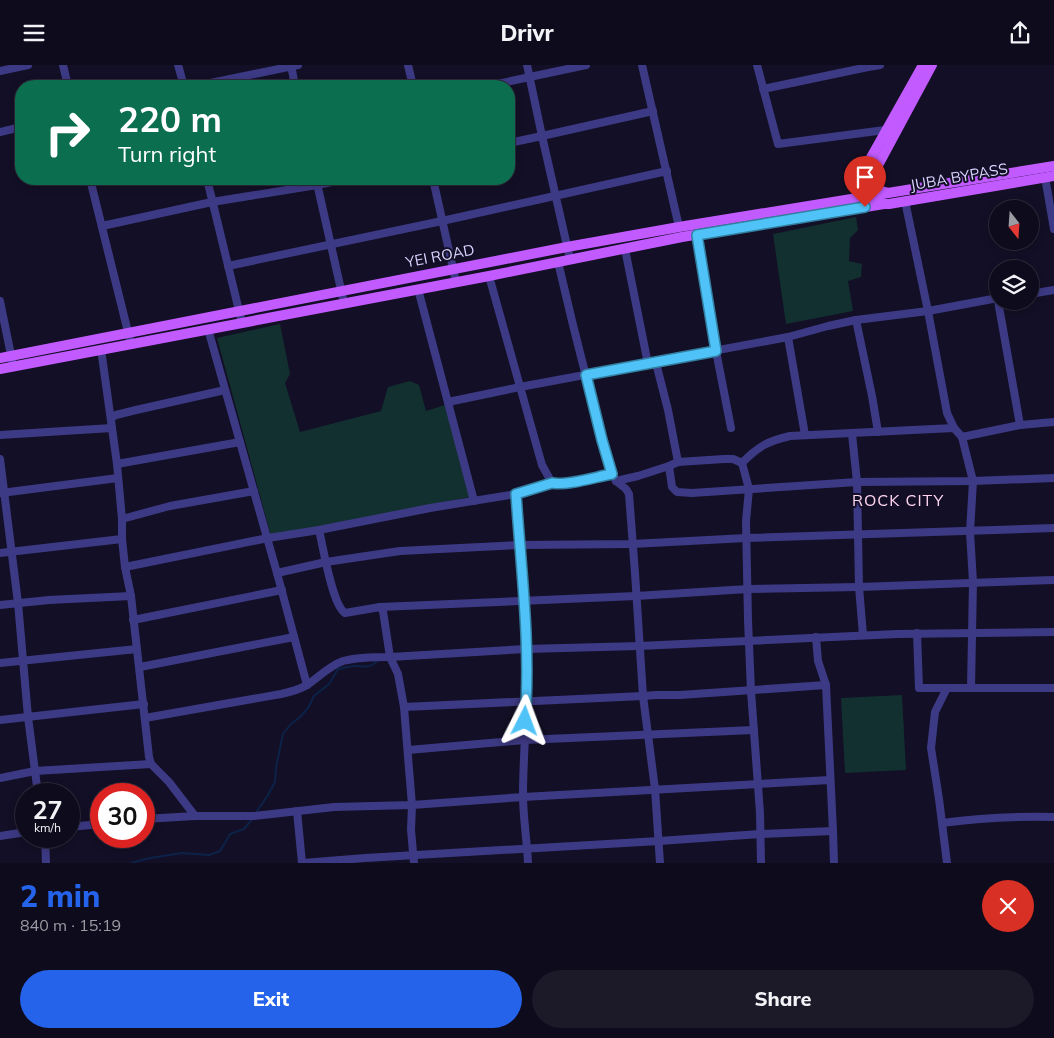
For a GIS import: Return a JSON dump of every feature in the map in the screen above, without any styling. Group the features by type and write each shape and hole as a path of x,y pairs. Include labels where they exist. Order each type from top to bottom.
{"main road":[{"path":"884,204 874,201 866,189 864,182 868,163 922,65"},
{"path":"888,193 874,187 872,179 932,65"},
{"name":"JUBA BYPASS","path":"888,193 1054,166"},
{"name":"JUBA BYPASS","path":"884,204 1050,177"},
{"name":"YEI ROAD","path":"0,369 101,349 130,339 239,311 567,247 888,193"},
{"name":"YEI ROAD","path":"0,358 208,329 697,235 884,204"}],"street":[{"path":"0,71 28,65"},
{"path":"63,65 67,80"},
{"path":"178,65 182,80"},
{"path":"224,80 293,65 294,80"},
{"path":"408,65 412,80"},
{"path":"527,65 570,259"},
{"path":"515,80 586,65"},
{"path":"642,65 679,227"},
{"path":"757,65 778,144 885,130"},
{"path":"763,89 880,65"},
{"path":"515,142 653,111"},
{"path":"0,131 15,128"},
{"path":"228,266 667,171"},
{"path":"1050,177 1054,229"},
{"path":"92,185 130,339"},
{"path":"208,185 242,323"},
{"path":"102,226 300,185"},
{"path":"317,185 344,303"},
{"path":"434,185 456,282"},
{"path":"905,201 947,413 954,428 962,437 973,481 970,531 973,582 971,688"},
{"path":"697,235 731,428"},
{"path":"625,249 652,363 668,409 678,462"},
{"path":"558,262 602,440 614,477 626,489 629,495 636,573 643,697 655,789 660,863"},
{"path":"489,276 542,465 552,483"},
{"path":"418,289 474,501"},
{"path":"1039,292 1054,290"},
{"path":"0,301 12,355 12,366"},
{"path":"448,402 788,337 856,320 989,301"},
{"path":"1000,310 1020,425"},
{"path":"856,320 878,432"},
{"path":"208,329 268,538 307,685"},
{"path":"788,337 805,435"},
{"path":"101,349 118,478 125,567 131,596 140,667 146,740 151,764 169,782 195,816"},
{"path":"111,418 136,410 225,391"},
{"path":"962,437 1020,425 1054,422"},
{"path":"0,435 112,428"},
{"path":"742,463 753,451 778,439 805,435 954,428"},
{"path":"852,434 857,482 859,587 863,635"},
{"path":"116,465 240,442"},
{"path":"0,459 2,493 12,552 28,717 37,783"},
{"path":"125,567 268,538 516,494 552,483 638,476 678,462 733,459 742,463"},
{"path":"742,463 749,489 746,521 749,640 760,813 761,863"},
{"path":"669,466 672,487 677,492 692,493 857,482 1054,478"},
{"path":"2,493 118,478"},
{"path":"122,519 170,506 254,491"},
{"path":"516,494 526,649 527,702 523,797 528,863"},
{"path":"277,573 326,562 400,551 520,545 632,544 746,538 1054,528"},
{"path":"319,529 332,591 341,611 344,613 380,607 636,596 748,589 1054,580"},
{"path":"0,553 122,539"},
{"path":"133,620 282,591"},
{"path":"0,605 49,600 131,596"},
{"path":"380,607 383,611 390,657 398,674 404,707 412,805 411,830 414,859"},
{"path":"145,718 298,690 343,661 370,657 917,633 1054,632"},
{"path":"917,633 919,687 1054,689"},
{"path":"140,667 294,637"},
{"path":"816,637 818,661 826,685 834,863"},
{"path":"0,663 137,649"},
{"path":"404,707 643,697 826,685"},
{"path":"947,688 935,712 931,748 947,863"},
{"path":"0,720 144,704"},
{"path":"408,750 524,740 754,730"},
{"path":"0,778 35,771 151,764"},
{"path":"155,818 254,816 334,807 412,805 830,780"},
{"path":"297,811 302,863 365,858 414,859 527,848 833,831"},
{"path":"942,823 969,819 1054,817"},
{"path":"0,836 15,834"},
{"path":"45,848 46,863"}],"green space":[{"path":"856,217 858,230 850,238 849,261 862,264 861,277 848,281 853,311 786,324 773,234"},
{"path":"280,324 290,374 285,383 300,432 381,411 388,387 410,381 419,385 426,411 445,405 470,497 271,536 217,338"},
{"path":"902,695 906,770 845,773 841,698"}],"waterway":[{"path":"255,814 275,782 283,734 308,708 314,696 329,684 338,669 368,666 378,660"},
{"path":"131,863 182,853 209,855 220,851 230,834 244,829 253,818"}],"district":[{"name":"ROCK CITY","path":"898,500"}],"route":[{"path":"525,721 527,702 526,649 516,494 552,483 566,483 612,474 586,375 716,351 697,235 865,207"}]}
